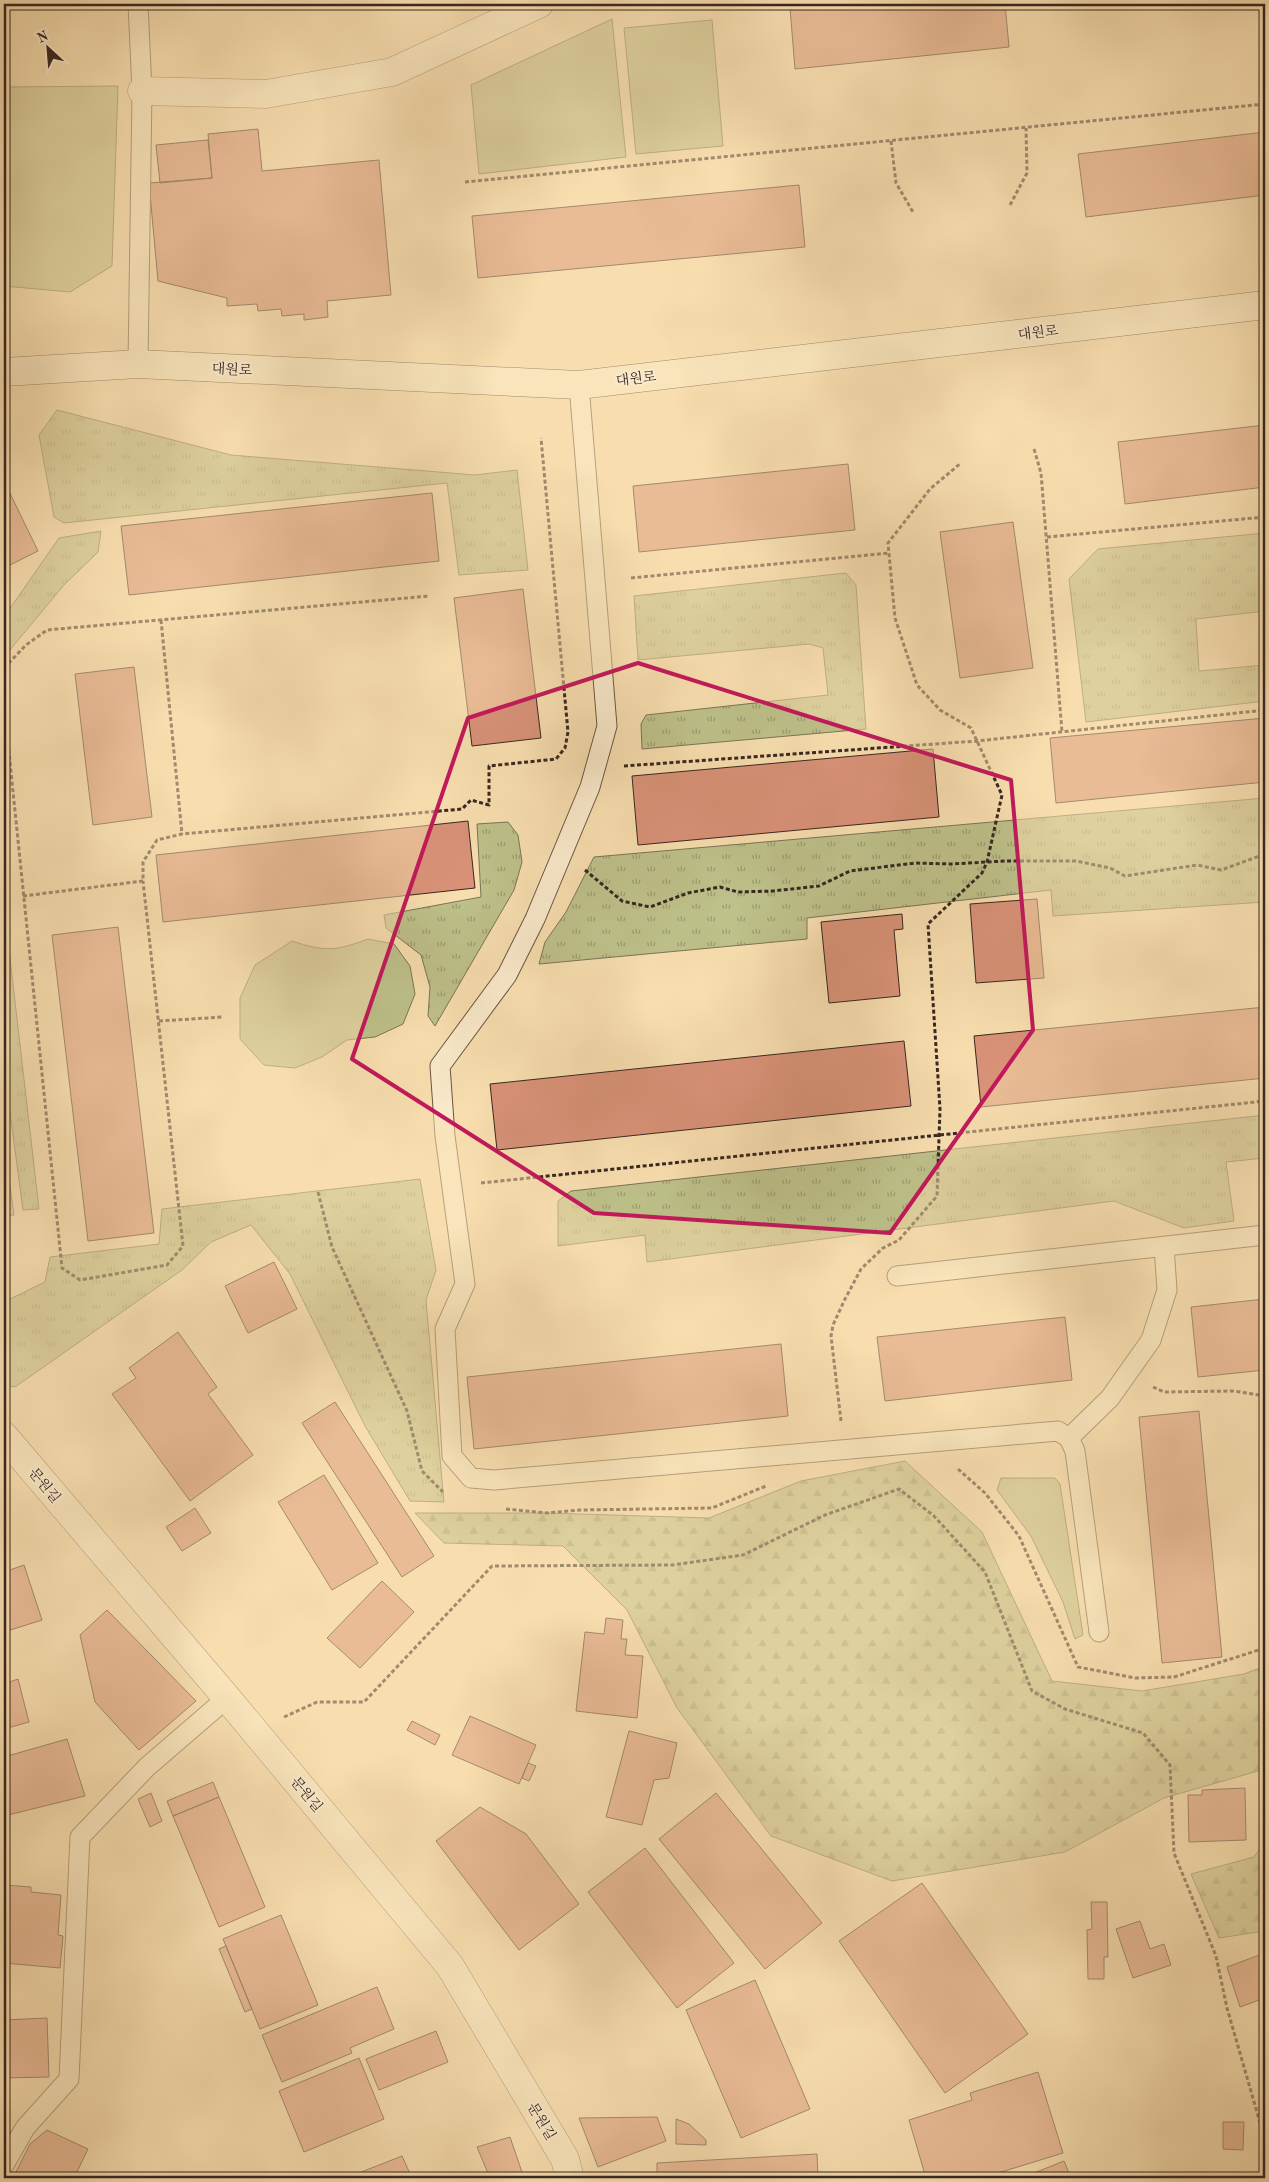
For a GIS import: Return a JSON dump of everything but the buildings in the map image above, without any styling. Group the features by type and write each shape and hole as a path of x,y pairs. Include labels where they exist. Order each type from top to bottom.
{"street":[{"path":"142,91 266,94 392,72 539,4"},
{"name":"대원로","path":"4,372 138,364 579,385 1265,305"},
{"name":"문원길","path":"4,1436 254,1730 450,1966 565,2159 570,2178"}],"lane":[{"path":"138,4 142,91 138,364"},
{"path":"579,385 607,726 590,787 535,919 507,975 440,1066 445,1136 465,1284 445,1330 452,1456 471,1478 494,1480 1058,1431 1069,1438 1075,1451 1099,1632"},
{"path":"897,1276 1265,1235"},
{"path":"1069,1438 1110,1398 1151,1340 1167,1290 1164,1246"},
{"path":"4,2165 25,2128 69,2079 80,1837 147,1767 227,1698"}],"path":[{"path":"465,182 1265,104"},
{"path":"1010,206 1027,173 1026,128"},
{"path":"891,141 896,183 913,212"},
{"path":"4,704 62,1268 80,1280 167,1266 183,1246 143,881 143,862 157,840 182,834 462,809 471,800 489,805 489,766 556,759 565,748 568,732 541,438"},
{"path":"1034,449 1041,473 1062,732"},
{"path":"841,1427 832,1336 844,1299 861,1269 883,1248 899,1240 936,1196 940,1109 928,924 982,872 987,862 1002,795 971,728 940,710 917,685 895,618 888,543 930,488 961,463"},
{"path":"1047,537 1265,517"},
{"path":"631,578 889,553"},
{"path":"4,668 26,645 47,630 429,596"},
{"path":"161,620 182,834"},
{"path":"620,766 977,741 1265,710"},
{"path":"563,852 622,901 650,907 688,893 720,887 738,892 773,891 819,886 850,870 915,862 951,864 1076,860 1110,868 1125,876 1197,865 1221,870 1265,854"},
{"path":"23,896 143,881"},
{"path":"158,1021 223,1017"},
{"path":"481,1183 1265,1101"},
{"path":"318,1192 332,1247 407,1411 422,1471 446,1495"},
{"path":"1127,1374 1164,1392 1234,1391 1265,1396"},
{"path":"957,1467 985,1493 1019,1536 1078,1667 1135,1678 1174,1677 1265,1648"},
{"path":"504,1509 547,1513 580,1510 712,1508 774,1483"},
{"path":"254,1730 317,1702 364,1702 492,1566 672,1565 743,1555 825,1515 899,1489 934,1516 986,1572 1032,1691 1065,1709 1143,1732 1170,1765 1174,1852 1216,1956 1226,2008 1265,2140"}],"highlighted area":[{"path":"638,663 1011,780 1033,1030 890,1233 594,1213 352,1059 468,718"}],"green space":[{"path":"612,19 626,157 479,174 471,85"},
{"path":"712,20 723,146 636,154 624,28"},
{"path":"118,86 112,266 70,292 4,286 4,87"},
{"path":"57,410 231,455 475,475 517,470 528,570 459,575 447,483 64,523 54,517 39,435"},
{"path":"101,531 98,552 64,585 4,657 4,617 59,538"},
{"path":"1265,533 1265,611 1196,619 1199,671 1265,665 1265,701 1086,722 1069,579 1098,549"},
{"path":"846,573 856,585 866,729 642,749 641,724 646,715 828,695 823,648 809,644 638,660 634,596"},
{"path":"1265,798 1265,902 1053,916 1051,890 807,918 807,939 539,964 545,942 566,912 594,857"},
{"path":"508,822 518,835 522,862 514,890 435,1026 428,1016 430,987 421,955 386,928 384,915 481,897 477,824"},
{"path":"4,876 8,941 39,1209 23,1210 4,1067"},
{"path":"368,939 394,944 410,966 415,994 403,1024 375,1037 347,1040 322,1057 295,1068 264,1065 240,1039 240,998 255,965 292,941 313,947 330,949"},
{"path":"1265,1115 1265,1158 1226,1162 1234,1221 1184,1228 1114,1201 647,1262 645,1235 558,1246 558,1201 571,1191"},
{"path":"4,1143 14,1215 4,1216"},
{"path":"420,1179 436,1270 426,1300 444,1502 410,1501 365,1426 290,1274 251,1225 211,1242 182,1270 15,1387 4,1385 4,1294 10,1299 45,1282 50,1257 159,1244 162,1209"},
{"path":"1265,1416 1265,1461 1260,1417"},
{"path":"905,1461 982,1532 1052,1681 1142,1691 1244,1674 1265,1666 1265,1769 1164,1798 1065,1852 892,1881 771,1836 677,1708 627,1610 563,1546 444,1543 415,1513 547,1513 709,1518 801,1481"},
{"path":"1001,1478 1055,1478 1060,1484 1083,1635 1075,1639 1063,1602 1031,1536 997,1490"},
{"path":"1265,1841 1265,1931 1219,1938 1191,1874 1254,1857"}]}
